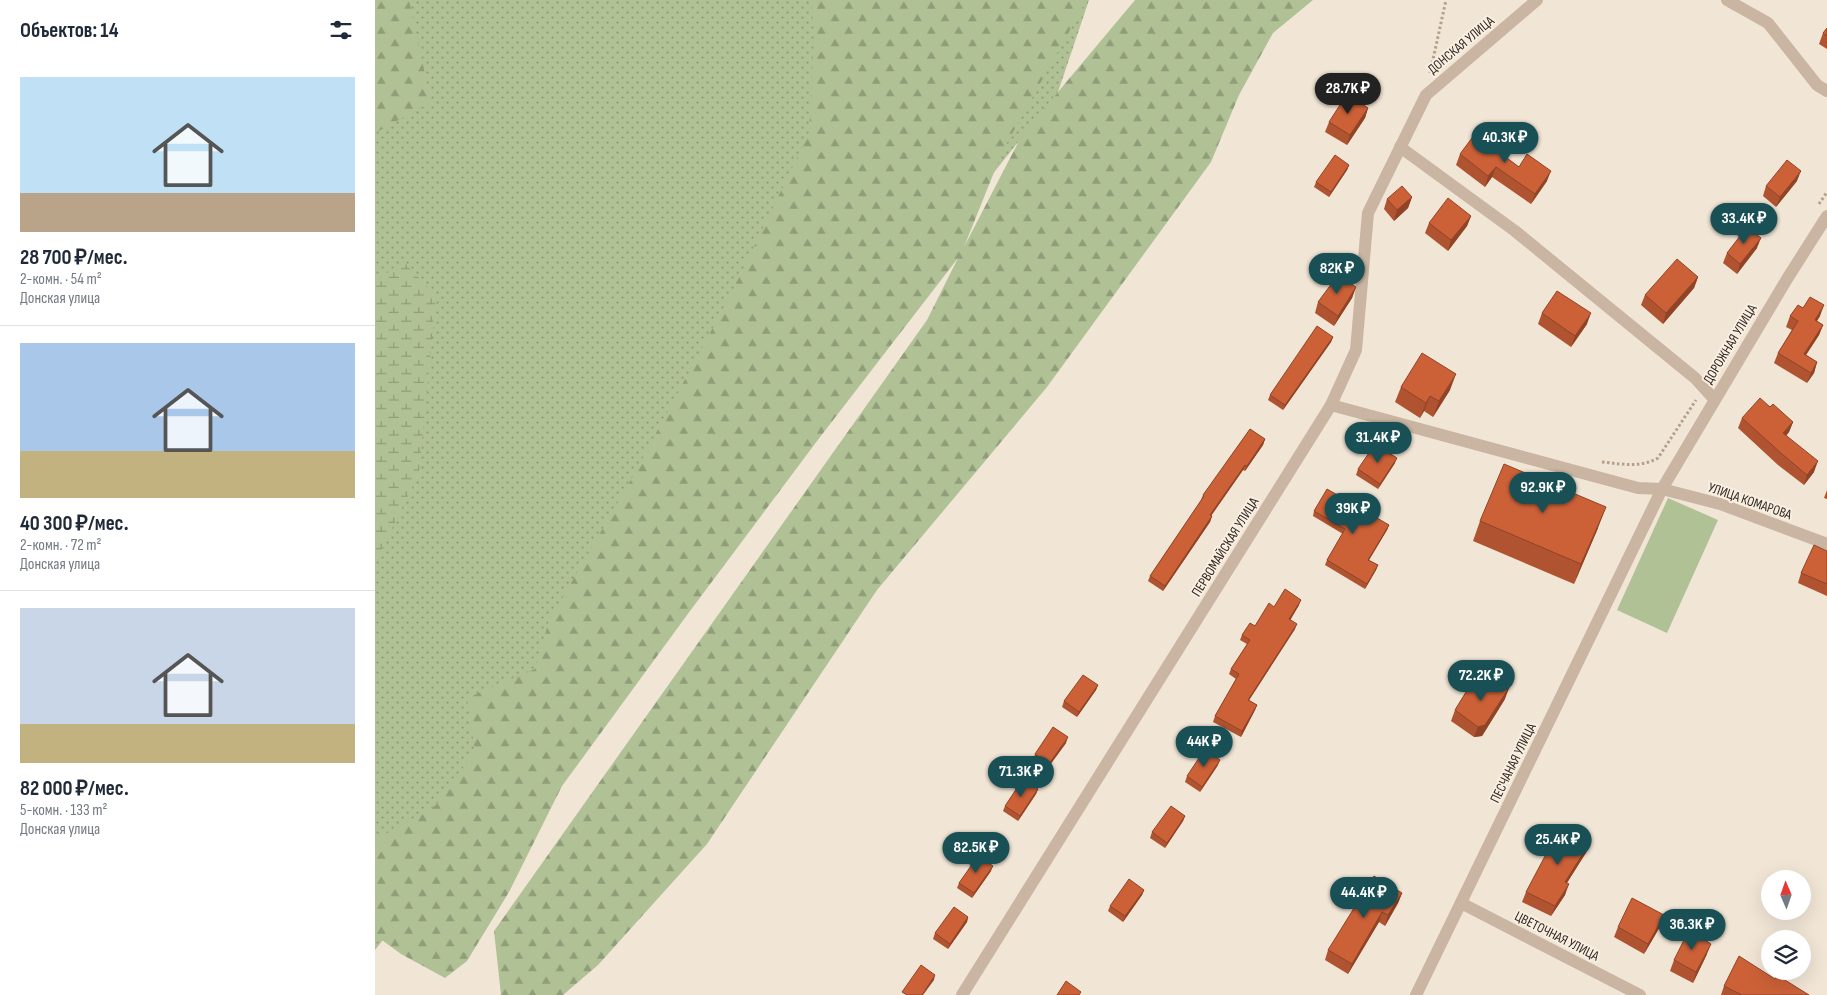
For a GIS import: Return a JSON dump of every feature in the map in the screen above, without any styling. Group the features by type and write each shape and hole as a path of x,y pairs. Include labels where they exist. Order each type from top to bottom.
{"street":[{"name":"ДОНСКАЯ УЛИЦА","path":"1331,405 1356,350 1368,213 1426,95 1537,0"},
{"path":"1727,0 1768,23 1817,85 1827,91"},
{"path":"1400,148 1515,231 1695,378 1714,399"},
{"name":"ДОРОЖНАЯ УЛИЦА","path":"1662,489 1714,399 1827,216"},
{"path":"1331,405 1638,488 1662,489"},
{"name":"ПЕРВОМАЙСКАЯ УЛИЦА","path":"962,995 1331,405"},
{"name":"УЛИЦА КОМАРОВА","path":"1662,489 1720,504 1827,544"},
{"name":"ПЕСЧАНАЯ УЛИЦА","path":"1417,995 1662,489"},
{"name":"ЦВЕТОЧНАЯ УЛИЦА","path":"1461,903 1640,995"}],"path":[{"path":"1426,95 1446,0"}],"green space":[{"path":"375,0 1089,0 1058,92 375,950"},
{"path":"375,0 409,0 431,102 375,133"},
{"path":"811,0 1089,0 1085,3 1003,150 964,247 1022,135 1135,0 1313,0 1273,33 1239,95 1211,162 1047,387 877,590 707,844 598,965 563,995 501,995 494,931 927,320 958,258 817,441 562,786 509,892 467,961 445,978 401,954 375,935 375,840 435,806 475,751 467,698 535,669 549,621 632,478 732,292 809,133 814,32"},
{"path":"403,261 436,296 419,473 375,563 375,282"},
{"path":"1668,498 1718,520 1667,633 1617,610"}],"building":[{"path":"1827,28 1827,36 1823,33"},
{"path":"1347,94 1368,108 1350,135 1329,122"},
{"path":"1475,134 1519,167 1527,154 1551,171 1535,194 1496,167 1488,176 1460,154"},
{"path":"1335,155 1349,165 1331,192 1316,182"},
{"path":"1787,160 1801,171 1780,197 1766,186"},
{"path":"1402,186 1412,197 1397,210 1387,199"},
{"path":"1448,198 1471,216 1451,240 1429,223"},
{"path":"1747,227 1761,238 1740,264 1727,253"},
{"path":"1677,259 1698,277 1666,313 1645,295"},
{"path":"1338,275 1356,287 1338,316 1318,302"},
{"path":"1557,291 1591,313 1575,336 1542,313"},
{"path":"1810,297 1824,305 1815,320 1823,325 1804,354 1817,362 1811,373 1778,353 1798,321 1790,316 1798,305 1803,308"},
{"path":"1317,326 1333,337 1285,405 1270,395"},
{"path":"1422,353 1456,374 1439,401 1430,396 1426,403 1401,387"},
{"path":"1760,398 1770,407 1773,404 1793,422 1783,433 1818,461 1807,475 1742,418"},
{"path":"1250,429 1265,439 1210,515 1212,516 1165,586 1150,576 1203,495"},
{"path":"1375,444 1397,458 1380,484 1358,469"},
{"path":"1504,464 1606,507 1581,564 1480,521"},
{"path":"1327,489 1389,525 1368,560 1378,565 1367,584 1327,560 1345,529 1314,511"},
{"path":"1814,545 1827,551 1827,584 1801,573"},
{"path":"1285,589 1301,600 1289,619 1297,624 1248,700 1257,705 1242,731 1215,716 1239,674 1231,669 1250,640 1242,635 1250,623 1255,626 1269,603 1274,607"},
{"path":"1083,675 1098,685 1079,712 1064,701"},
{"path":"1474,679 1488,686 1491,679 1509,688 1485,725 1478,727 1455,710"},
{"path":"1053,727 1068,737 1049,764 1035,754"},
{"path":"1205,749 1220,760 1202,787 1187,776"},
{"path":"1023,779 1038,789 1020,816 1005,806"},
{"path":"1171,806 1185,816 1167,843 1152,832"},
{"path":"1561,826 1591,841 1565,882 1569,884 1555,906 1526,892"},
{"path":"978,856 993,866 974,893 959,883"},
{"path":"1374,876 1402,893 1388,915 1382,912 1352,964 1328,950"},
{"path":"1129,879 1144,890 1125,916 1110,906"},
{"path":"1632,898 1664,915 1648,944 1618,927"},
{"path":"954,907 968,917 950,944 935,933"},
{"path":"1689,930 1711,944 1696,972 1674,960"},
{"path":"1739,956 1761,970 1761,980 1785,980 1809,995 1742,995 1724,986"},
{"path":"921,965 935,975 922,995 907,995 902,992"},
{"path":"1066,981 1081,992 1079,995 1057,995"}]}
